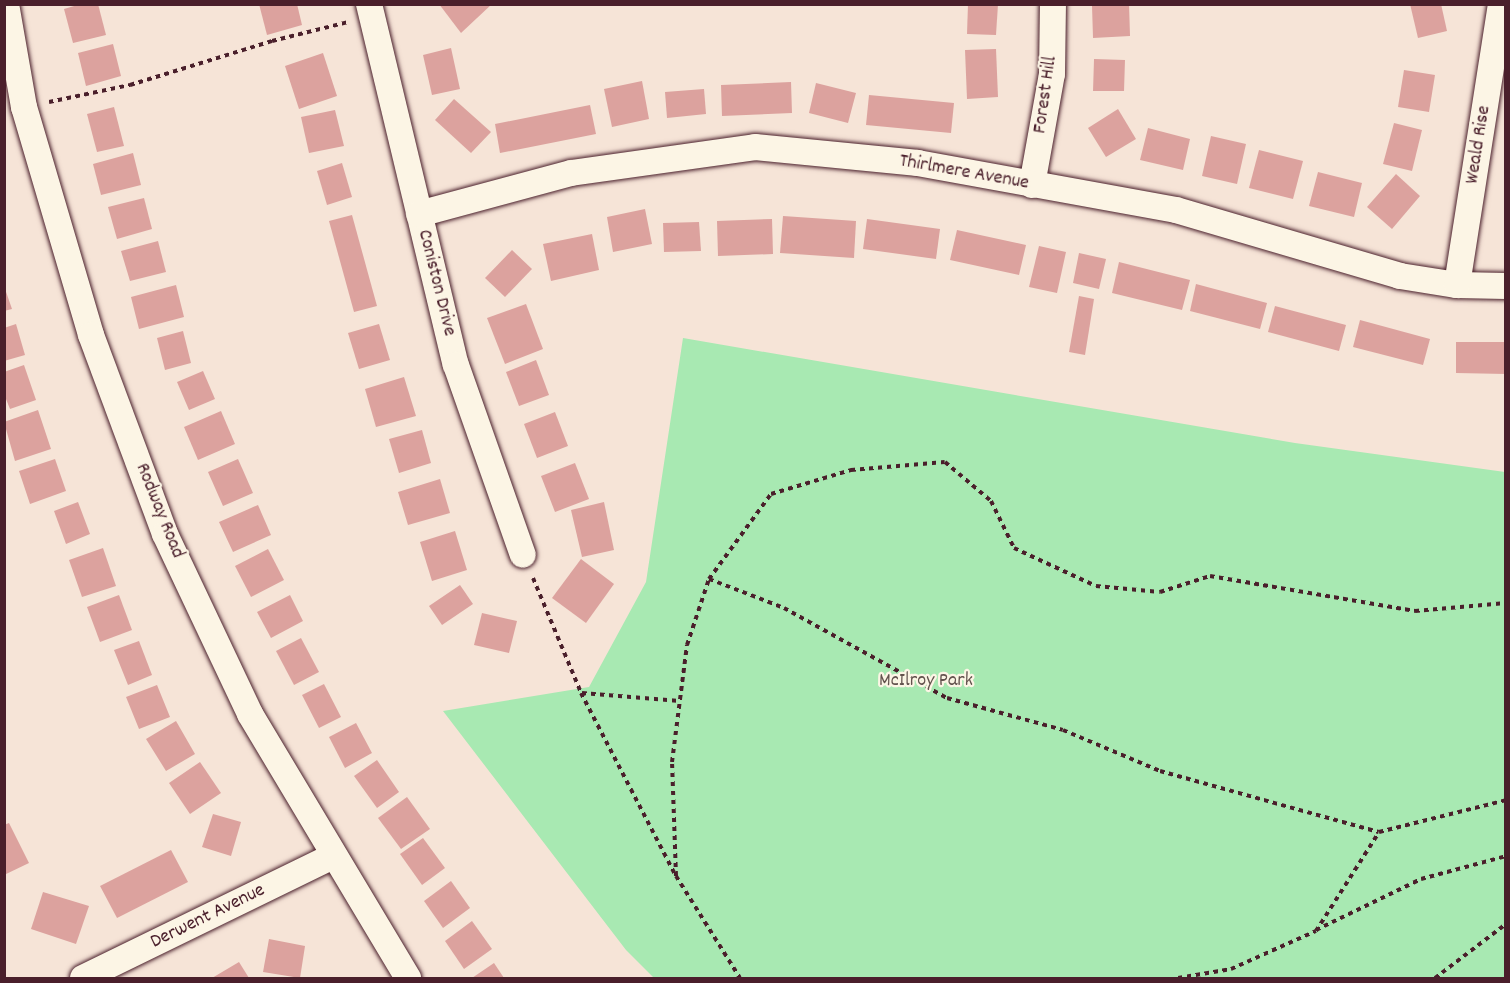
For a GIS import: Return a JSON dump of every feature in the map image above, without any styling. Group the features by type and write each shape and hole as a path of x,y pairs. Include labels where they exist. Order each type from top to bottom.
{"street":[{"name":"Rodway Road","path":"6,4 24,107 91,334 165,534 250,714 408,978"},
{"name":"Forest Hill","path":"1032,185 1052,74 1053,4"},
{"name":"Weald Rise","path":"1457,285 1501,4"},
{"name":"Coniston Drive","path":"371,10 456,365 523,555"},
{"name":"Thirlmere Avenue","path":"419,214 572,173 756,147 918,163 1176,210 1400,276 1457,285 1506,286"},
{"name":"Derwent Avenue","path":"83,978 333,856"}],"path":[{"path":"24,107 130,85 371,10"},
{"path":"676,876 672,762 687,645 709,579 771,494 851,471 945,462 992,501 1014,548 1096,586 1160,591 1210,576 1415,611 1506,603"},
{"path":"523,555 581,693 676,876 740,978"},
{"path":"709,579 784,608 947,698 1063,730 1160,771 1379,832 1506,801"},
{"path":"581,693 680,701"},
{"path":"1316,931 1379,832"},
{"path":"1178,978 1231,969 1316,931 1421,879 1506,856"},
{"path":"1435,978 1506,924"}],"green space":[{"name":"McIlroy Park","path":"683,338 1295,443 1505,472 1505,978 654,978 626,950 443,711 589,687 646,582"}],"building":[{"path":"81,4 98,4 106,35 73,43 64,9"},
{"path":"259,4 297,4 302,25 267,35"},
{"path":"439,4 492,4 461,33"},
{"path":"968,4 998,4 996,35 967,34"},
{"path":"1129,4 1130,36 1093,38 1092,5"},
{"path":"1410,4 1441,4 1447,31 1418,38"},
{"path":"113,44 121,76 86,86 78,53"},
{"path":"451,48 460,89 432,95 423,55"},
{"path":"996,49 998,97 967,99 965,50"},
{"path":"323,53 337,96 299,109 285,66"},
{"path":"1094,59 1125,60 1124,91 1093,91"},
{"path":"1404,70 1435,75 1429,112 1398,107"},
{"path":"642,81 649,119 612,127 604,89"},
{"path":"791,82 792,113 722,116 721,85"},
{"path":"816,83 856,93 848,123 809,113"},
{"path":"704,89 706,114 667,118 665,92"},
{"path":"869,95 954,103 951,133 866,125"},
{"path":"454,99 491,132 471,153 435,120"},
{"path":"590,105 596,134 500,153 495,124"},
{"path":"114,107 124,146 97,152 87,114"},
{"path":"1118,109 1136,139 1106,157 1088,128"},
{"path":"335,110 344,146 309,153 301,117"},
{"path":"1394,123 1422,130 1412,171 1383,164"},
{"path":"1148,128 1190,139 1183,170 1140,160"},
{"path":"1211,136 1246,144 1237,184 1202,176"},
{"path":"1259,150 1303,161 1293,199 1249,188"},
{"path":"133,153 141,185 101,195 93,164"},
{"path":"342,163 352,197 327,205 317,171"},
{"path":"1318,172 1362,183 1354,217 1309,206"},
{"path":"1396,174 1420,196 1392,229 1367,207"},
{"path":"144,198 152,229 117,239 108,207"},
{"path":"645,209 652,244 613,252 607,217"},
{"path":"352,215 377,306 354,312 329,221"},
{"path":"783,216 856,221 854,258 780,253"},
{"path":"772,219 773,254 718,256 717,221"},
{"path":"867,219 940,229 936,259 863,249"},
{"path":"699,222 701,251 664,252 663,223"},
{"path":"957,230 1026,245 1019,275 950,260"},
{"path":"592,234 599,270 551,281 543,244"},
{"path":"158,241 166,272 130,281 121,251"},
{"path":"1039,246 1066,252 1057,293 1029,287"},
{"path":"512,250 532,269 505,297 485,278"},
{"path":"1079,253 1106,259 1099,289 1073,283"},
{"path":"1119,262 1190,280 1182,310 1112,293"},
{"path":"1196,284 1267,303 1260,329 1190,311"},
{"path":"176,285 184,317 139,329 131,297"},
{"path":"4,286 12,309 4,311"},
{"path":"1079,296 1094,299 1085,355 1069,352"},
{"path":"526,304 543,349 505,364 487,318"},
{"path":"1275,306 1346,325 1339,351 1268,332"},
{"path":"1360,320 1430,339 1423,365 1353,347"},
{"path":"16,324 25,355 4,361 4,328"},
{"path":"379,324 390,360 359,369 348,333"},
{"path":"183,331 191,363 165,370 157,338"},
{"path":"1456,342 1506,342 1506,374 1456,373"},
{"path":"536,360 549,395 519,406 506,372"},
{"path":"24,365 36,400 10,409 4,394 4,372"},
{"path":"203,371 215,399 189,410 177,382"},
{"path":"404,377 416,416 376,427 365,389"},
{"path":"38,410 51,449 15,461 4,422"},
{"path":"221,411 235,444 198,460 184,427"},
{"path":"555,412 568,446 537,458 524,424"},
{"path":"422,430 431,463 399,473 389,439"},
{"path":"55,459 66,491 30,504 19,471"},
{"path":"238,459 253,493 223,506 208,472"},
{"path":"575,463 589,499 555,512 541,476"},
{"path":"440,479 450,513 408,525 398,492"},
{"path":"78,502 90,534 66,544 54,511"},
{"path":"604,502 614,550 582,557 571,510"},
{"path":"258,505 271,535 233,552 219,522"},
{"path":"455,531 467,570 432,581 420,542"},
{"path":"103,548 116,586 82,597 69,560"},
{"path":"268,549 284,580 251,597 235,566"},
{"path":"581,559 614,584 586,623 552,598"},
{"path":"460,585 473,604 442,625 429,606"},
{"path":"119,595 132,630 100,642 87,607"},
{"path":"290,595 303,621 271,638 257,612"},
{"path":"482,613 517,621 509,653 474,645"},
{"path":"301,638 319,672 294,685 276,651"},
{"path":"139,641 152,675 128,685 114,650"},
{"path":"324,684 341,717 319,728 302,695"},
{"path":"157,685 170,717 139,729 126,697"},
{"path":"176,721 195,754 166,771 146,739"},
{"path":"356,723 372,753 345,768 329,737"},
{"path":"377,760 399,792 377,808 354,776"},
{"path":"200,762 221,793 190,814 169,783"},
{"path":"407,797 430,829 401,849 378,818"},
{"path":"213,814 241,822 231,856 202,847"},
{"path":"9,823 29,863 4,875 4,825"},
{"path":"423,838 445,868 422,885 400,854"},
{"path":"171,850 188,882 117,918 100,886"},
{"path":"451,881 470,908 443,928 424,901"},
{"path":"43,892 89,906 76,944 31,929"},
{"path":"472,921 492,949 464,969 445,941"},
{"path":"269,939 305,946 300,978 263,972"},
{"path":"239,962 249,978 212,978"},
{"path":"494,963 504,978 472,978"}]}
